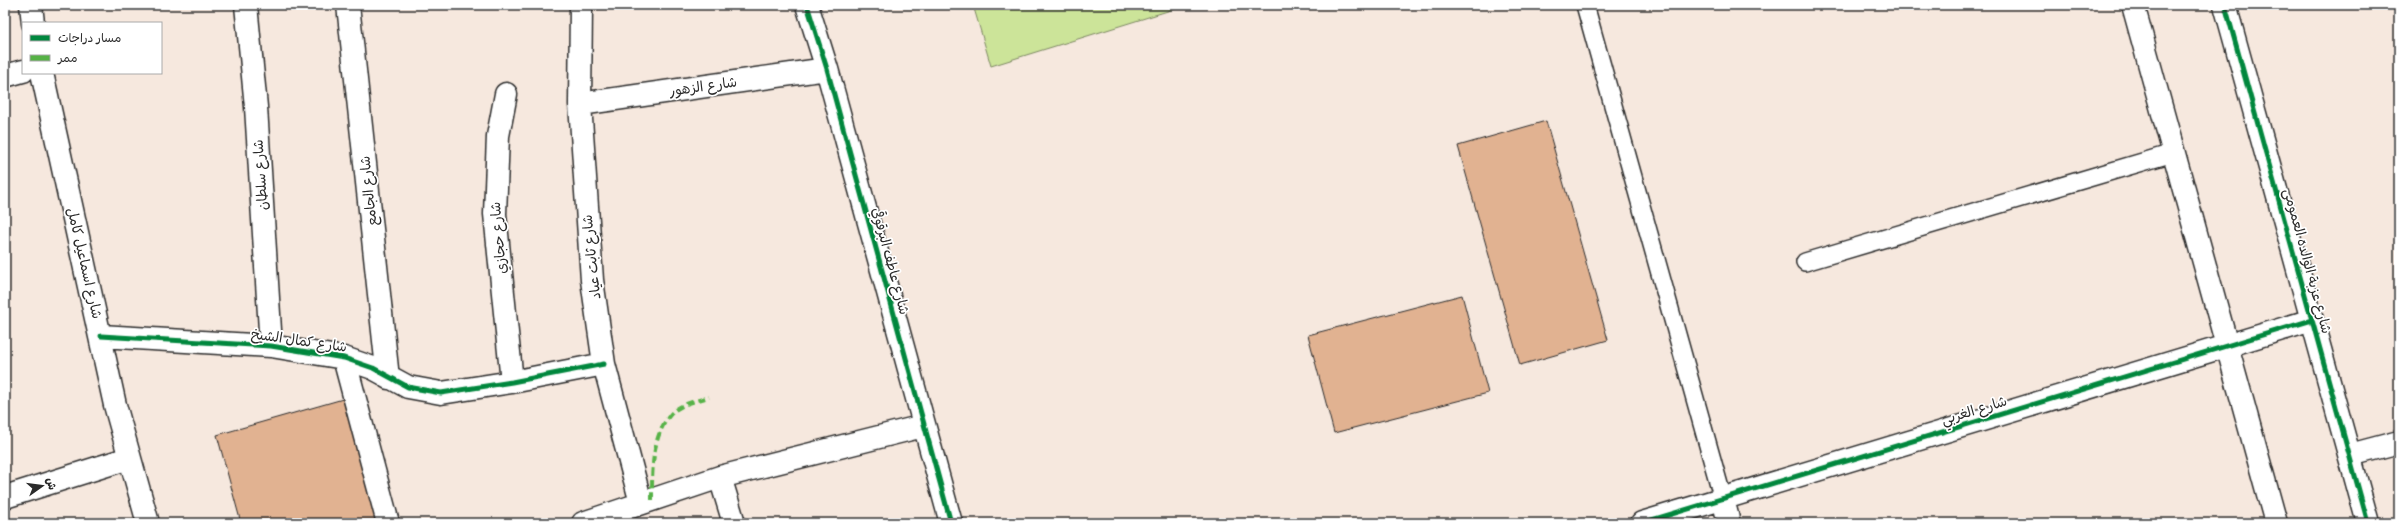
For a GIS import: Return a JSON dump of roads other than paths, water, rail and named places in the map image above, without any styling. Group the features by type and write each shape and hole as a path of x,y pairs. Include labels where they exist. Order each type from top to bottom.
{"street":[{"path":"31,5 33,22"},
{"name":"شارع سلطان","path":"246,5 256,107 271,346"},
{"name":"شارع الجامع","path":"348,5 388,378"},
{"name":"شارع ثابت عياد","path":"581,5 580,104 592,280 604,364 641,503"},
{"name":"شارع عاطف البرقوقي","path":"807,5 827,69 923,426 951,523"},
{"path":"2133,5 2225,346 2276,523"},
{"name":"شارع عزبة الوالده العمومى","path":"2225,5 2368,523"},
{"name":"شارع الزهور","path":"580,104 827,69"},
{"path":"5,76 22,70"},
{"name":"شارع اسماعيل كامل","path":"42,74 129,458 148,523"},
{"name":"شارع حجازي","path":"506,94 498,136 495,214 512,382"},
{"name":"شارع الغربي","path":"1642,523 2312,320"},
{"name":"شارع كمال الشيخ","path":"101,336 271,346 344,358 373,368 388,378 422,391 441,392 512,382 604,364"},
{"path":"344,358 388,523"},
{"path":"583,523 720,477 923,426"},
{"path":"2350,455 2399,442"},
{"path":"5,497 129,458"},
{"path":"720,477 734,523"},
{"path":"1723,499 1729,523"}],"lane":[{"path":"1585,5 1723,499"},
{"path":"1804,262 2173,153"}]}
